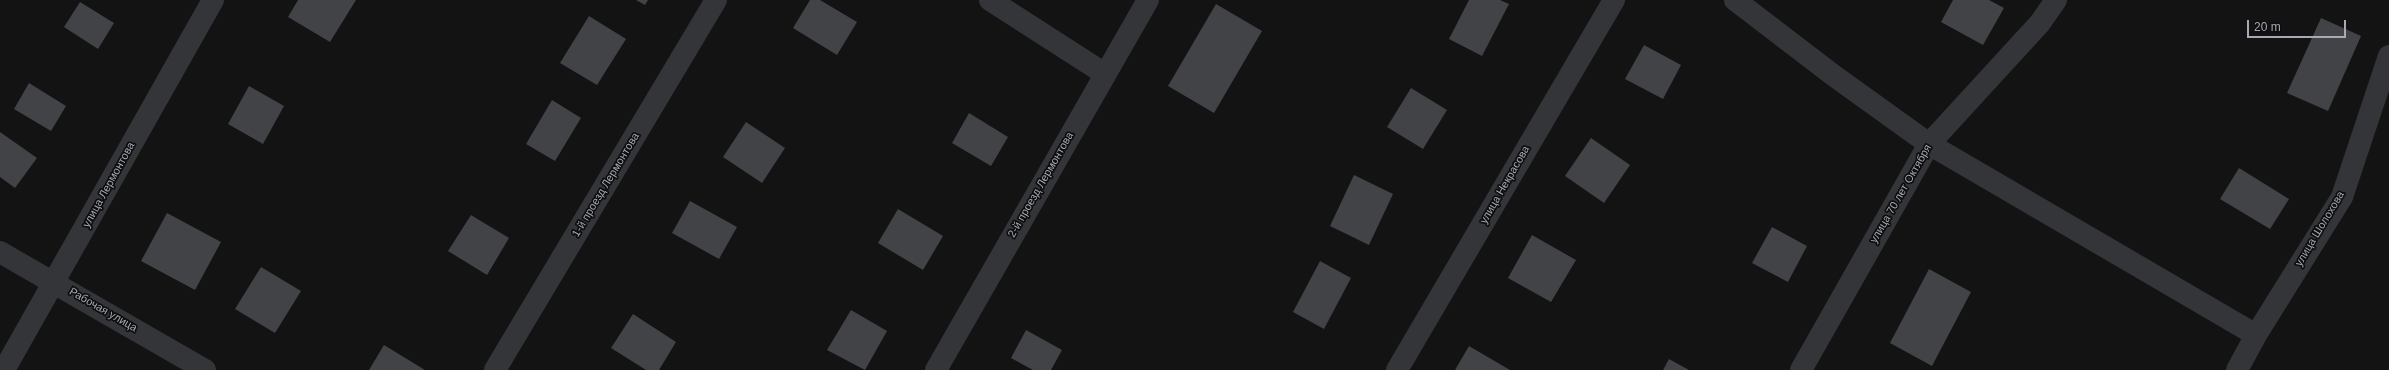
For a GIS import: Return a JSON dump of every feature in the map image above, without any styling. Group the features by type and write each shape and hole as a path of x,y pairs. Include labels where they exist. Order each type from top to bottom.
{"street":[{"name":"улица Лермонтова","path":"4,370 213,0"},
{"name":"1-й проезд Лермонтова","path":"495,370 716,0"},
{"path":"990,0 1105,74"},
{"name":"2-й проезд Лермонтова","path":"936,370 1148,0"},
{"name":"улица Некрасова","path":"1397,370 1614,0"},
{"path":"1735,0 1833,75 1929,144 2256,334"},
{"name":"улица 70 лет Октября","path":"1801,370 1929,144 2040,23 2056,0"},
{"name":"улица Шолохова","path":"2236,370 2256,334 2342,197 2389,56"},
{"name":"Рабочая улица","path":"0,252 55,282 205,370"}],"building":[{"path":"298,0 356,0 330,42 288,17"},
{"path":"636,0 648,0 645,5"},
{"path":"810,0 820,0 857,22 837,55 793,28"},
{"path":"1469,0 1500,0 1509,4 1482,56 1449,39"},
{"path":"1953,0 1989,0 2004,8 1983,45 1941,22"},
{"path":"80,2 114,23 98,49 64,27"},
{"path":"1216,4 1262,31 1214,113 1168,86"},
{"path":"589,16 626,39 597,85 560,63"},
{"path":"2321,18 2361,36 2328,111 2287,93"},
{"path":"1644,45 1681,65 1663,99 1625,79"},
{"path":"29,83 66,106 51,131 14,109"},
{"path":"249,86 284,106 263,144 228,124"},
{"path":"1411,88 1447,110 1423,149 1387,127"},
{"path":"552,100 581,118 555,161 526,144"},
{"path":"969,113 1008,137 991,166 952,143"},
{"path":"746,122 785,148 762,183 723,157"},
{"path":"0,132 37,158 15,188 0,177"},
{"path":"1591,138 1630,165 1604,203 1565,176"},
{"path":"2239,168 2289,199 2270,229 2220,199"},
{"path":"1354,175 1393,194 1369,245 1330,226"},
{"path":"690,201 737,227 719,259 672,233"},
{"path":"898,209 943,236 923,270 878,243"},
{"path":"167,213 221,242 195,290 141,261"},
{"path":"471,215 509,238 487,275 448,251"},
{"path":"1772,227 1807,246 1788,282 1752,263"},
{"path":"1532,235 1576,260 1551,302 1508,278"},
{"path":"1320,261 1351,278 1324,329 1293,312"},
{"path":"261,267 301,291 275,333 235,309"},
{"path":"1929,269 1971,292 1932,366 1890,343"},
{"path":"851,310 887,331 865,370 827,350"},
{"path":"633,314 676,342 659,370 646,370 611,348"},
{"path":"1026,330 1062,350 1051,370 1033,370 1011,358"},
{"path":"384,345 425,370 369,370"},
{"path":"1469,346 1510,370 1455,370"},
{"path":"1669,359 1689,370 1663,370"}]}
